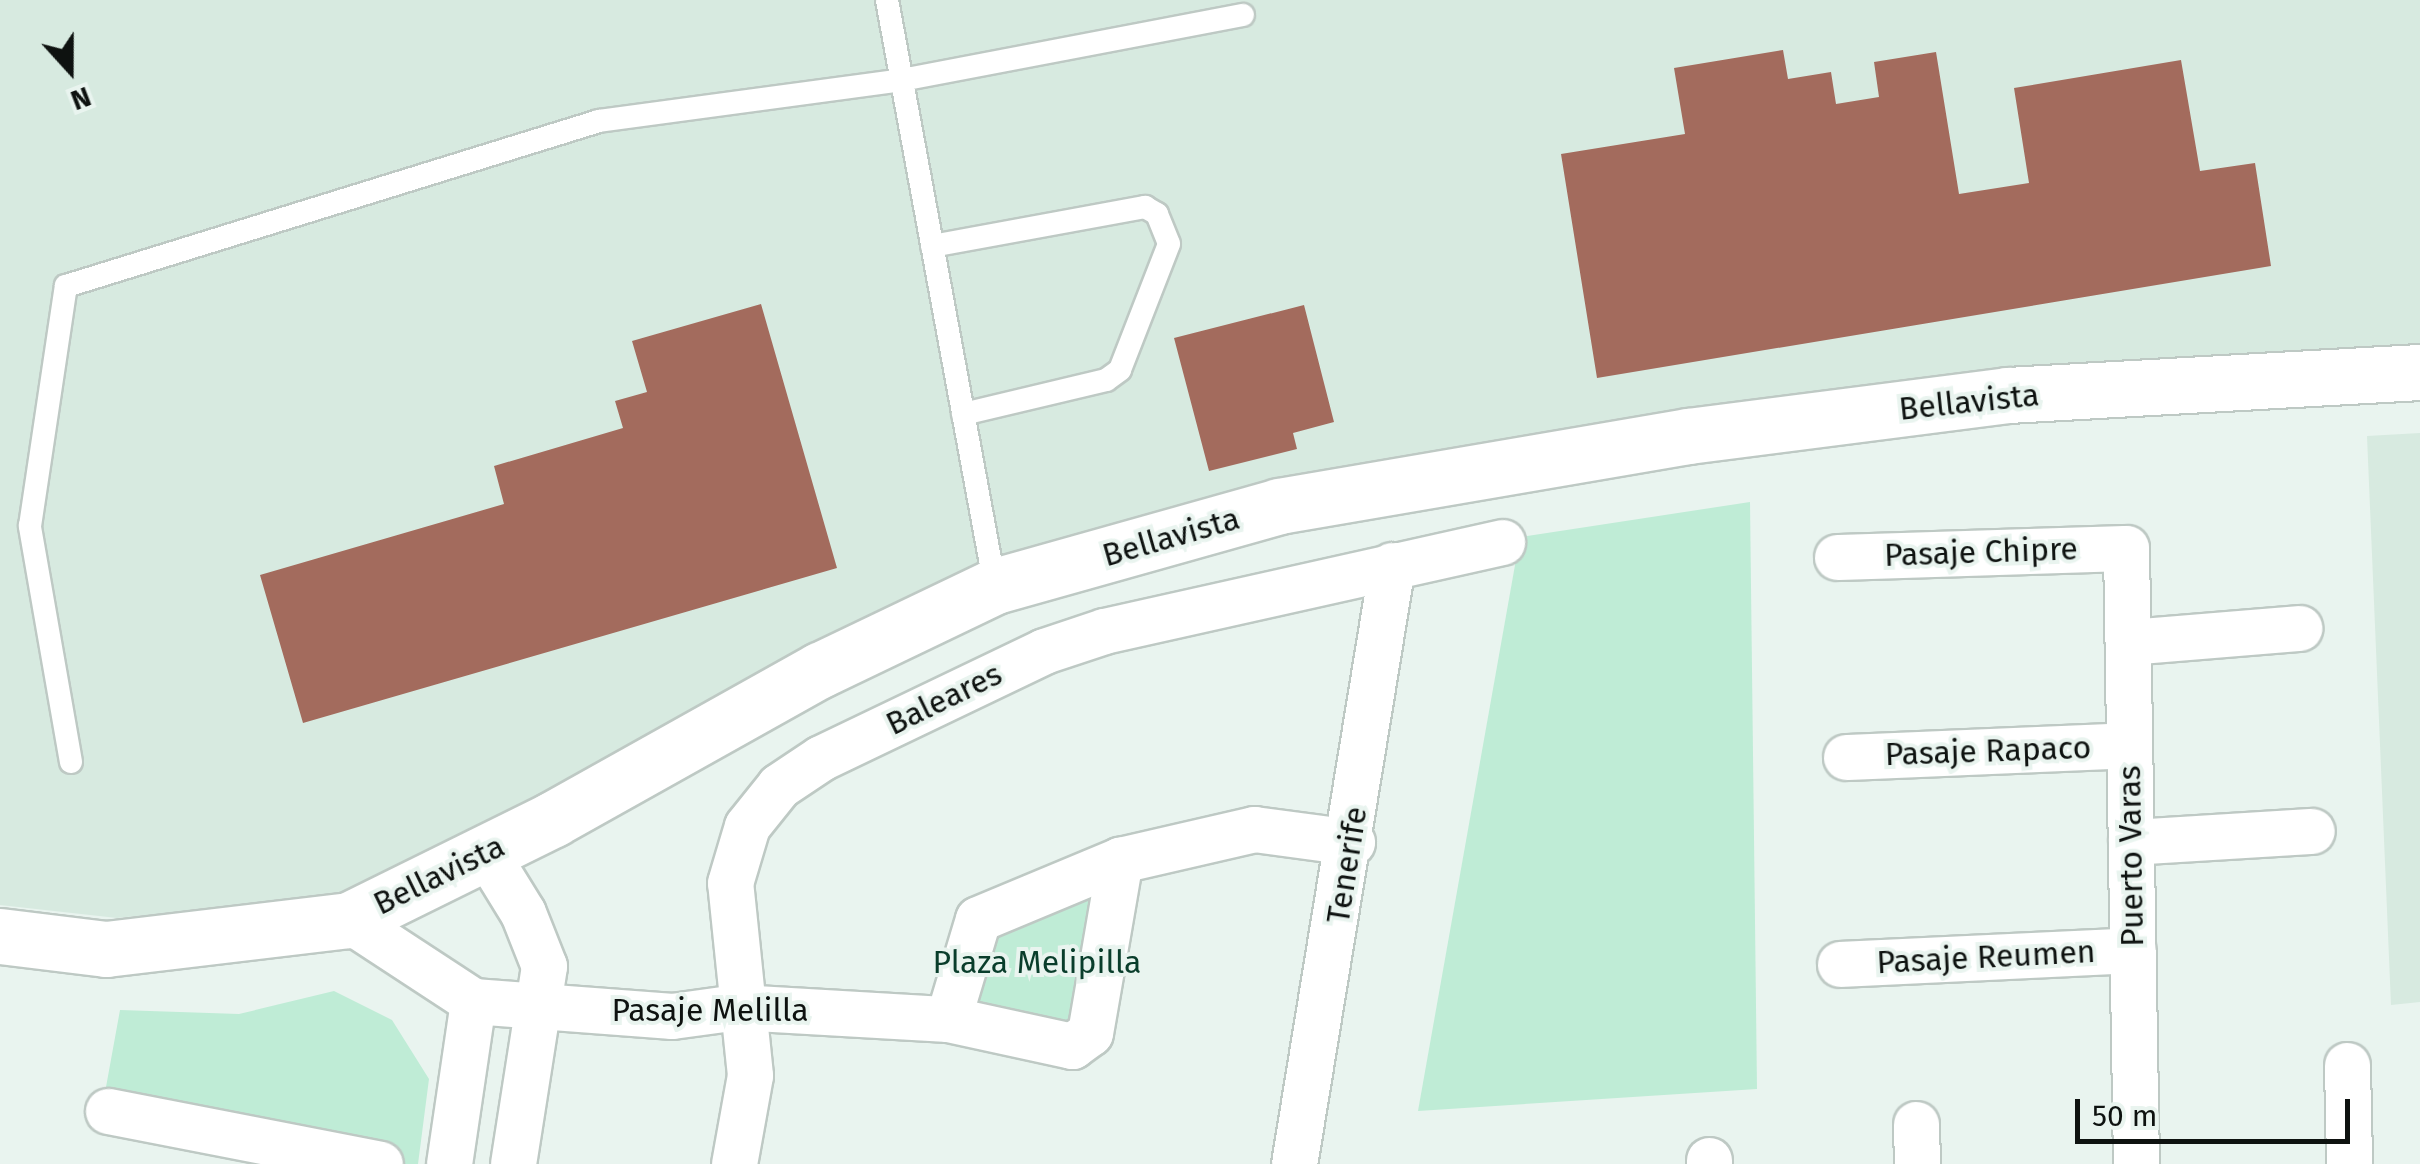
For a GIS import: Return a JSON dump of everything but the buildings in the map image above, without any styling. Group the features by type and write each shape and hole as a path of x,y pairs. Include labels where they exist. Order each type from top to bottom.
{"main road":[{"name":"Bellavista","path":"0,936 106,949 349,920 486,853 820,670 994,586 1279,506 1688,436 2008,395 2420,372"}],"street":[{"name":"Baleares","path":"734,1164 750,1075 738,1007 730,913 736,854 761,804 799,770 1044,651 1104,630 1502,542"},
{"name":"Pasaje Chipre","path":"1837,557 2126,548"},
{"name":"Puerto Varas","path":"2126,548 2136,1164"},
{"name":"Tenerife","path":"1294,1164 1352,842 1392,565"},
{"path":"2128,642 2299,628"},
{"name":"Pasaje Rapaco","path":"1846,757 2129,745"},
{"path":"948,1019 978,919 1120,860 1254,829 1352,842"},
{"path":"2131,842 2312,831"},
{"path":"486,853 523,913 544,966 513,1164"},
{"name":"Pasaje Melilla","path":"473,1001 672,1016 738,1007 948,1019 1072,1046 1086,1039 1120,860"},
{"path":"349,920 473,1001 450,1164"},
{"name":"Pasaje Reumen","path":"1840,964 2132,950"},
{"path":"2347,1065 2349,1164"},
{"path":"108,1111 380,1164"}],"lane":[{"path":"887,0 994,586"},
{"path":"71,762 30,526 66,286 599,121 902,80 1243,15"},
{"path":"932,246 1144,208 1156,214 1169,244 1120,370 1106,380 963,414"}],"shaded area":[{"path":"0,0 2420,0 2420,346 1248,490 384,891 117,918 0,905"},
{"path":"2420,433 2420,1002 2391,1005 2367,436"}],"green space":[{"path":"1750,502 1757,1089 1418,1111 1520,537"},
{"name":"Plaza Melipilla","path":"1094,885 1077,1022 981,1009 977,999 994,925"},
{"path":"334,991 392,1020 429,1079 418,1164 304,1164 100,1120 120,1010 239,1014"}]}
